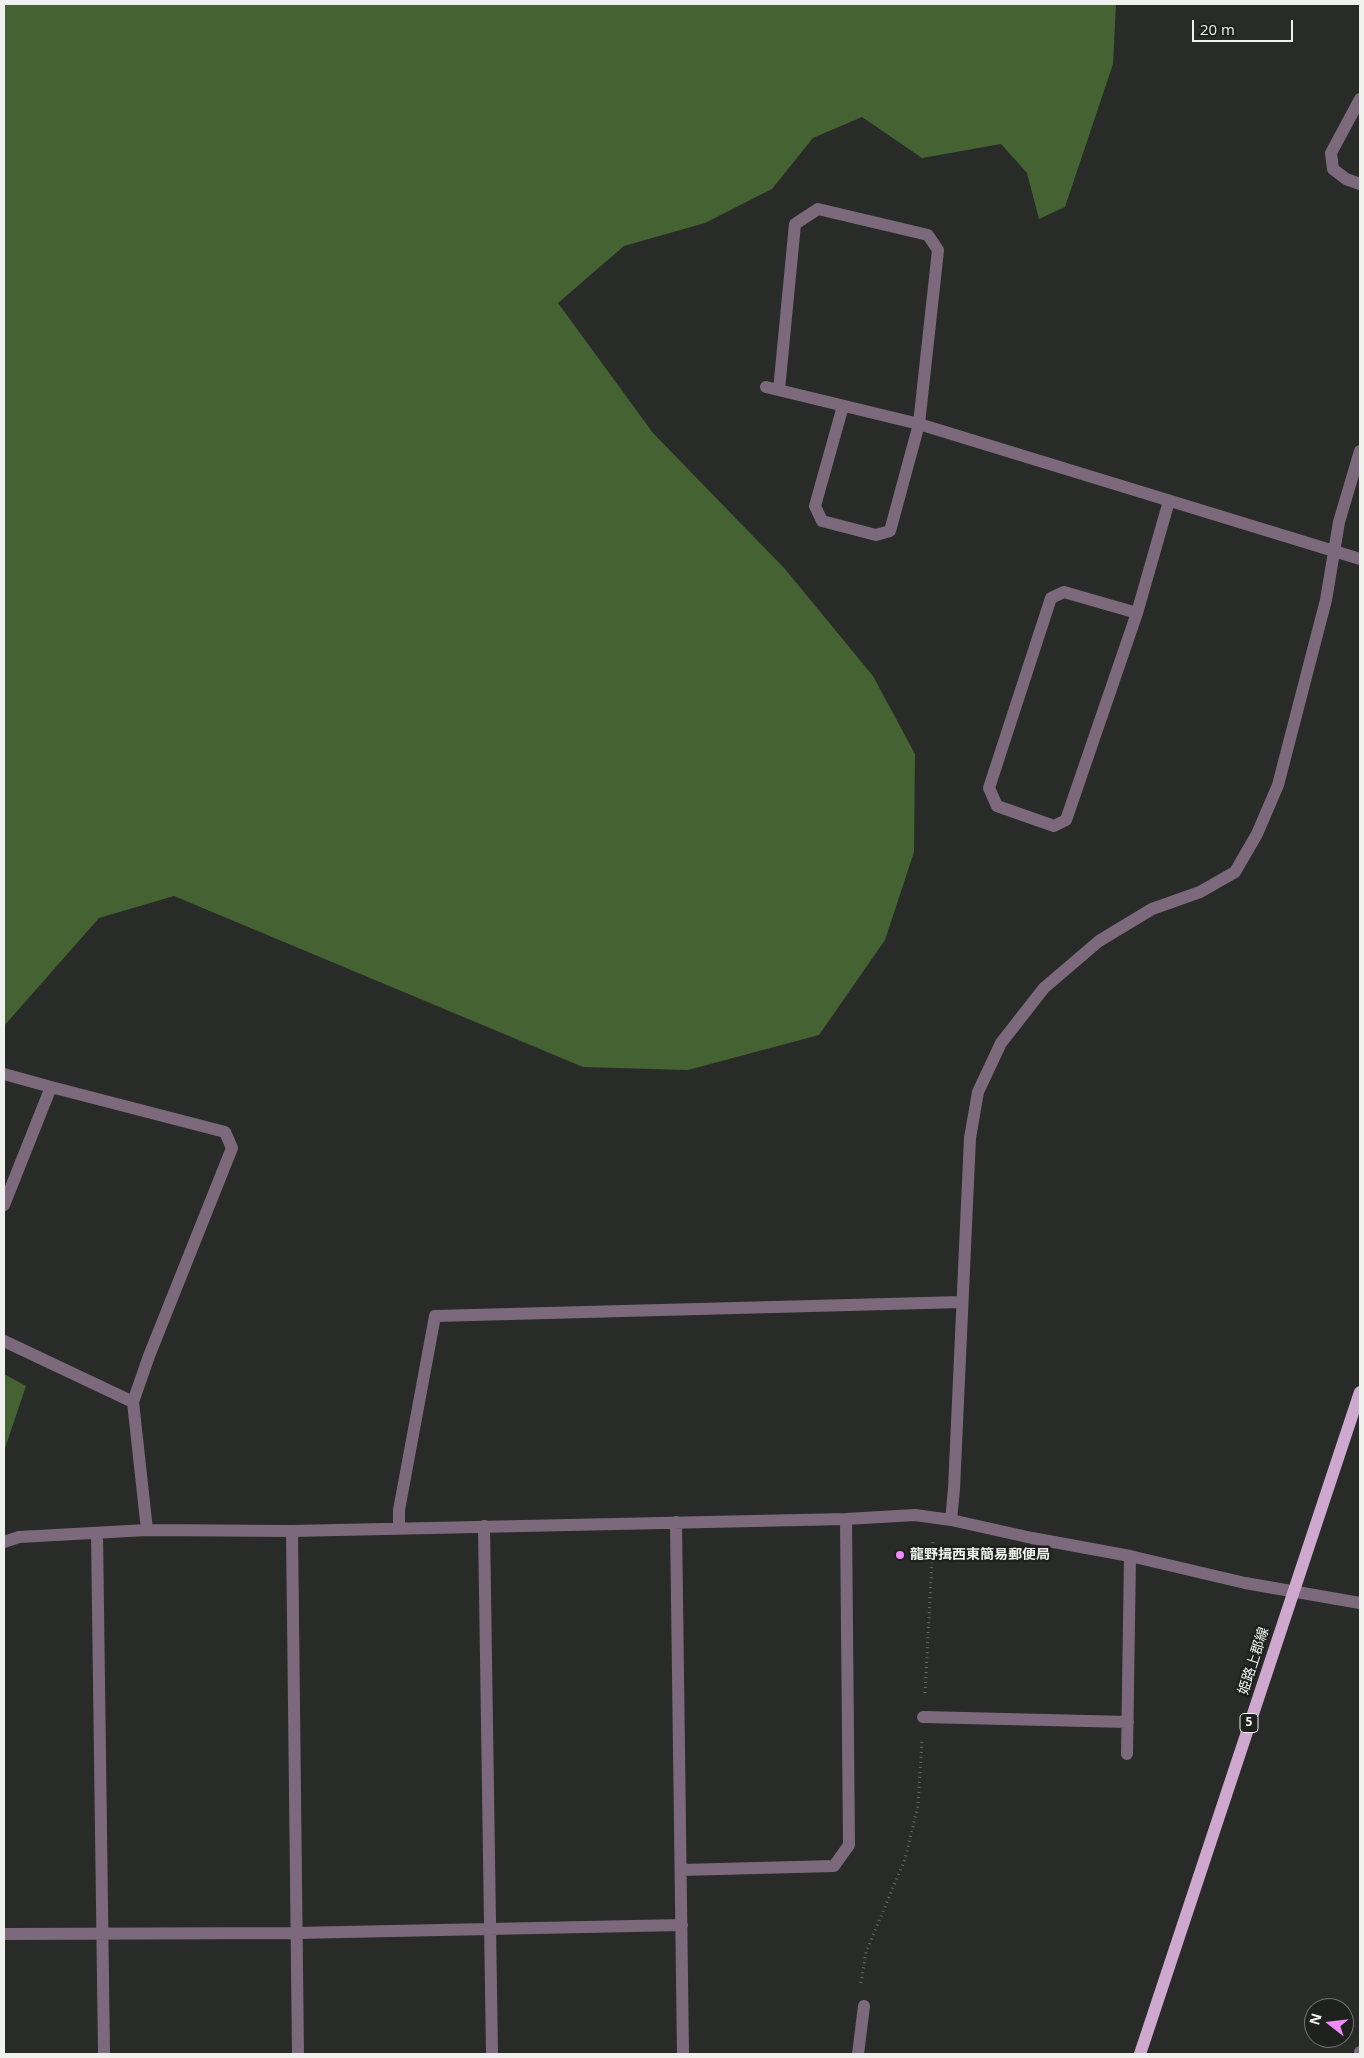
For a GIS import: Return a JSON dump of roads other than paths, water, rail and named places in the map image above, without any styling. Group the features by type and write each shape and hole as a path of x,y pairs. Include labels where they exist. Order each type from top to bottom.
{"main road":[{"name":"姫路上郡線","path":"1140,2054 1360,1392"}],"street":[{"path":"1360,100 1331,153 1333,169 1346,179 1360,184"},
{"path":"779,390 795,224 818,209 928,235 938,250 919,424 890,531 876,535 822,521 815,506 843,406"},
{"path":"766,387 919,424 1360,559"},
{"path":"951,1520 970,1138 978,1092 1001,1043 1044,988 1099,941 1152,909 1200,892 1235,872 1257,834 1278,785 1326,600 1338,522 1360,451"},
{"path":"1137,613 1064,592 1052,598 989,788 997,806 1054,826 1066,820 1137,613 1169,501"},
{"path":"4,1074 51,1088 225,1132 232,1148 149,1356 133,1402 147,1530"},
{"path":"4,1206 51,1088"},
{"path":"399,1528 399,1510 435,1316 962,1302"},
{"path":"4,1341 133,1402"},
{"path":"4,1542 20,1537 147,1530 292,1531 915,1516 951,1520 1032,1538 1130,1556 1245,1583 1360,1603"},
{"path":"681,1870 834,1866 849,1845 846,1519"},
{"path":"676,1522 684,2054"},
{"path":"484,1526 492,2054"},
{"path":"292,1531 298,2054"},
{"path":"97,1533 104,2054"},
{"path":"1127,1754 1130,1556"},
{"path":"923,1717 1128,1722"},
{"path":"4,1934 296,1933 682,1926"},
{"path":"858,2054 864,2006"}],"place":[{"name":"龍野揖西東簡易郵便局","path":"900,1555"}]}
